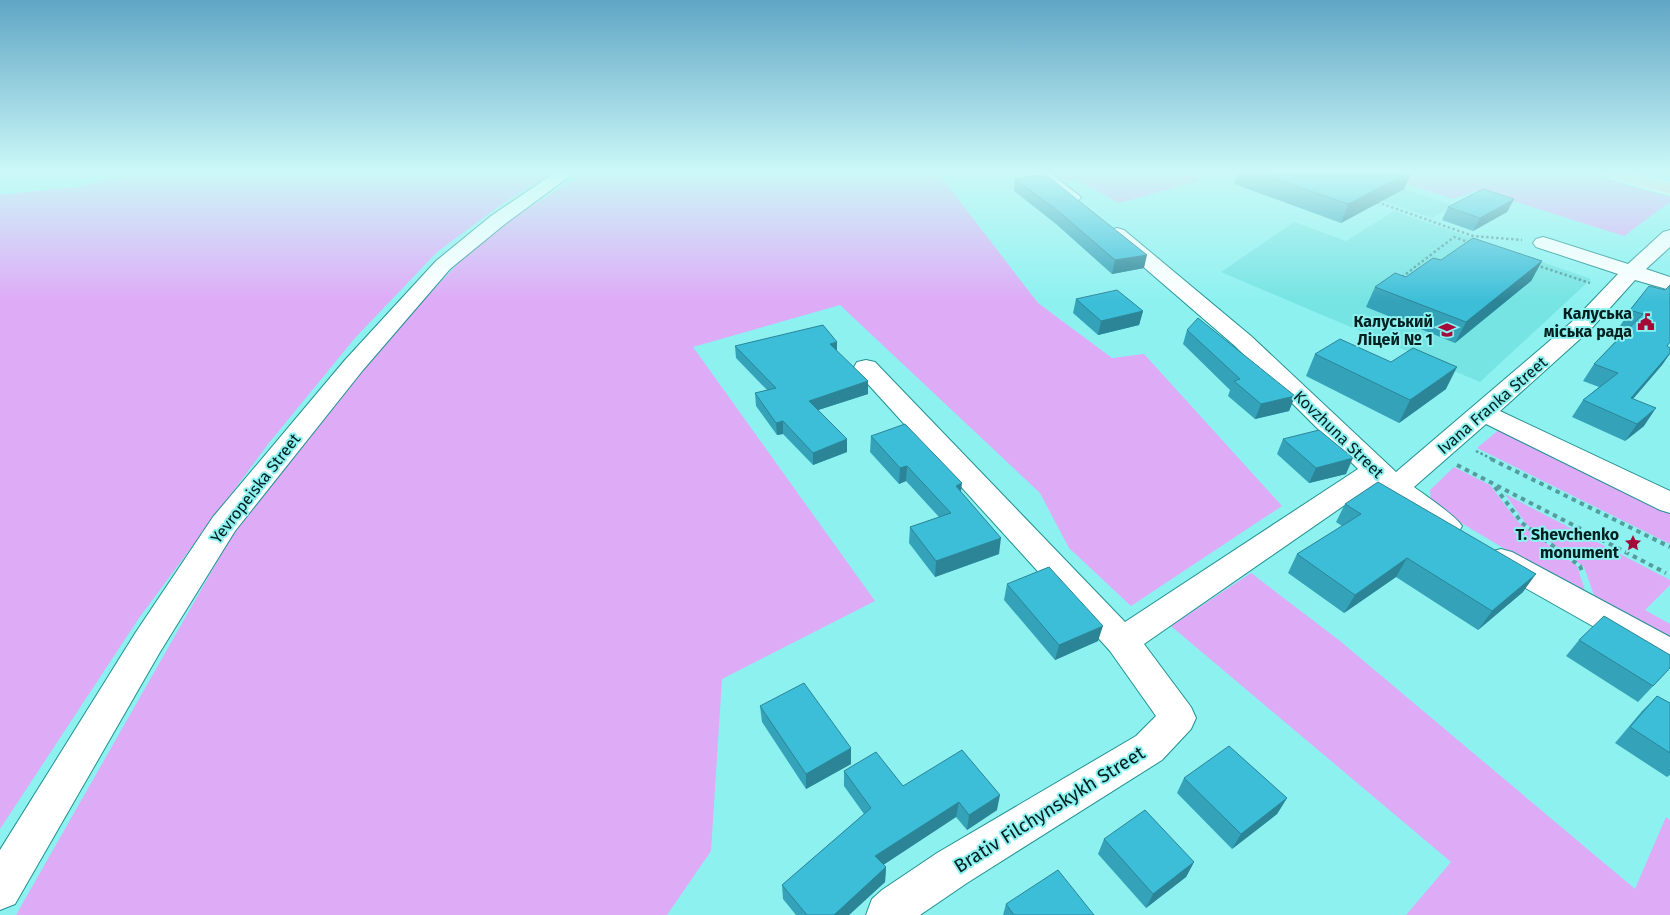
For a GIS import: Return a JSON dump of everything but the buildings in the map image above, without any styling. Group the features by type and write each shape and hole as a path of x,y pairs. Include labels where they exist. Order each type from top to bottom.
{"street":[{"name":"Yevropeiska Street","path":"0,889 148,642 224,524 354,365 443,265 504,216"},
{"name":"Kovzhuna Street","path":"1094,216 1243,341 1387,479 1434,518 1522,573 1670,653"},
{"name":"Ivana Franka Street","path":"1387,479 1401,483 1483,413 1582,325 1631,272 1670,236"},
{"path":"1543,243 1670,284"},
{"name":"Brativ Filchynskykh Street","path":"866,367 1122,641 1178,718 1149,748 952,868 897,905 888,915"},
{"path":"1483,413 1670,502"},
{"path":"1122,641 1387,479"}],"path":[{"path":"1415,216 1473,236 1500,237 1543,243"},
{"path":"1395,283 1454,237 1472,243"},
{"path":"1536,265 1591,284"},
{"path":"1474,450 1670,547"},
{"path":"1449,461 1666,573"},
{"path":"1493,484 1522,523 1580,566 1586,581"}],"shaded area":[{"path":"0,216 486,216 437,252 355,338 268,444 139,618 0,829"},
{"path":"517,216 971,216 1038,303 1112,358 1144,354 1282,506 1131,606 1069,548 1040,493 840,305 693,347 875,601 722,679 711,851 667,915 16,915 234,532 398,327 465,256"},
{"name":"Калуський Ліцей № 1","path":"1386,216 1408,216 1591,279 1480,382 1221,272 1294,222 1346,241"},
{"path":"1560,216 1651,216 1624,236"},
{"path":"1501,428 1670,510 1670,544 1477,448"},
{"path":"1454,467 1490,485 1518,522 1577,566 1586,594 1532,565 1431,505 1430,490"},
{"path":"1505,494 1670,580 1670,585 1645,610 1670,624 1670,639 1595,598 1584,567 1526,524"},
{"path":"1251,573 1340,641 1635,889 1666,817 1670,820 1670,915 1406,915 1451,862 1171,626"}],"place":[{"name":"Калуська міська рада","path":"1646,322"},
{"name":"Калуський Ліцей № 1","path":"1447,330"},
{"name":"T. Shevchenko monument","path":"1633,543"}]}
